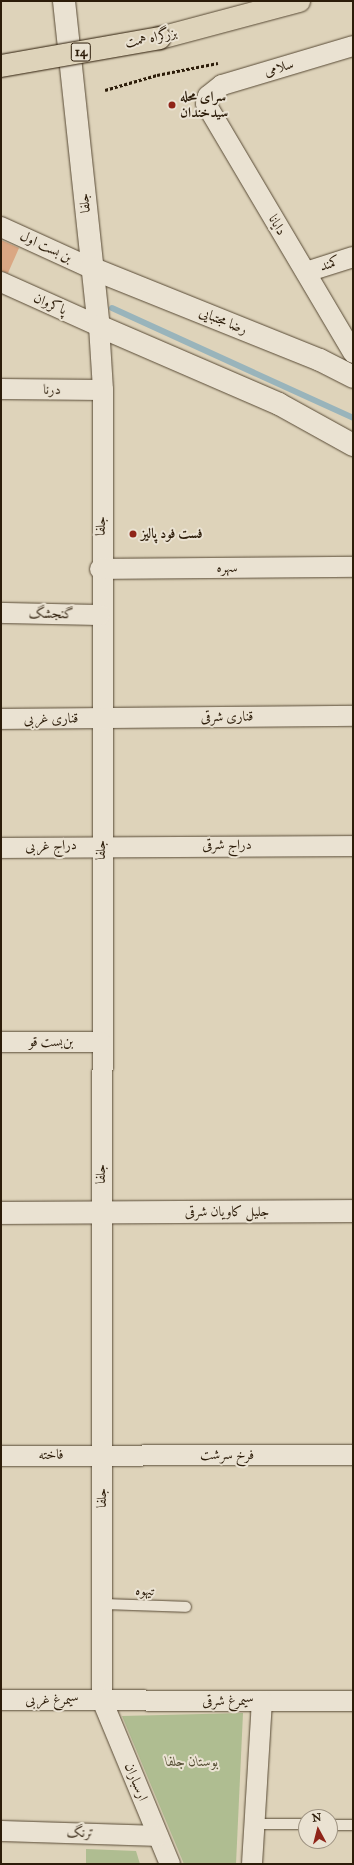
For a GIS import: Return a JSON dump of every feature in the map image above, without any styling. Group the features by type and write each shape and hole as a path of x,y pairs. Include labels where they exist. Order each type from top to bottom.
{"highway":[{"name":"بزرگراه همت","path":"1,66 160,38 299,1"}],"main road":[{"name":"جلفا","path":"64,1 91,268 100,326"},
{"name":"رضا مجتبایی","path":"91,268 320,360 353,378"},
{"path":"100,326 279,404 353,445"},
{"name":"جلیل کاویان شرقی","path":"1,1213 353,1211"}],"street":[{"name":"سلامی","path":"208,96 222,85 353,46"},
{"name":"دایانا","path":"208,96 206,104 210,113 353,353"},
{"name":"بن بست اول","path":"1,227 91,268"},
{"name":"کمند","path":"306,272 353,257"},
{"name":"پاکروان","path":"1,282 100,326"},
{"name":"جلفا","path":"100,326 103,390 100,569 102,1700"},
{"name":"درنا","path":"1,389 103,390"},
{"name":"سهره","path":"100,569 353,567"},
{"name":"گنجشگ","path":"1,613 100,614"},
{"name":"قناری شرقی","path":"100,718 353,716"},
{"name":"قناری غربی","path":"1,719 100,718"},
{"name":"دراج شرقی","path":"101,845 353,846"},
{"name":"دراج غربی","path":"1,848 101,845"},
{"name":"بن‌بست قو","path":"1,1042 101,1042"},
{"name":"فرخ سرشت","path":"102,1455 353,1455"},
{"name":"فاخته","path":"1,1456 102,1455"},
{"name":"سیمرغ غربی","path":"1,1700 102,1700"},
{"name":"سیمرغ شرقی","path":"102,1700 353,1701"},
{"name":"ارسباران","path":"102,1700 170,1864"},
{"path":"252,1864 262,1701"},
{"name":"ترنگ","path":"1,1831 158,1836"}],"lane":[{"name":"تیهوه","path":"102,1604 186,1607"},
{"path":"254,1824 298,1824"},
{"path":"338,1825 353,1825"}],"green space":[{"name":"بوستان جلفا","path":"243,1713 236,1864 184,1864 122,1716"},
{"path":"86,1849 136,1851 140,1864 86,1864"}],"building":[{"path":"1,240 19,248 8,273 1,271"}],"waterway":[{"path":"112,308 353,418"}],"place":[{"name":"سرای محله سیدخندان","path":"172,105"},
{"name":"فست فود پالیز","path":"133,534"}]}
